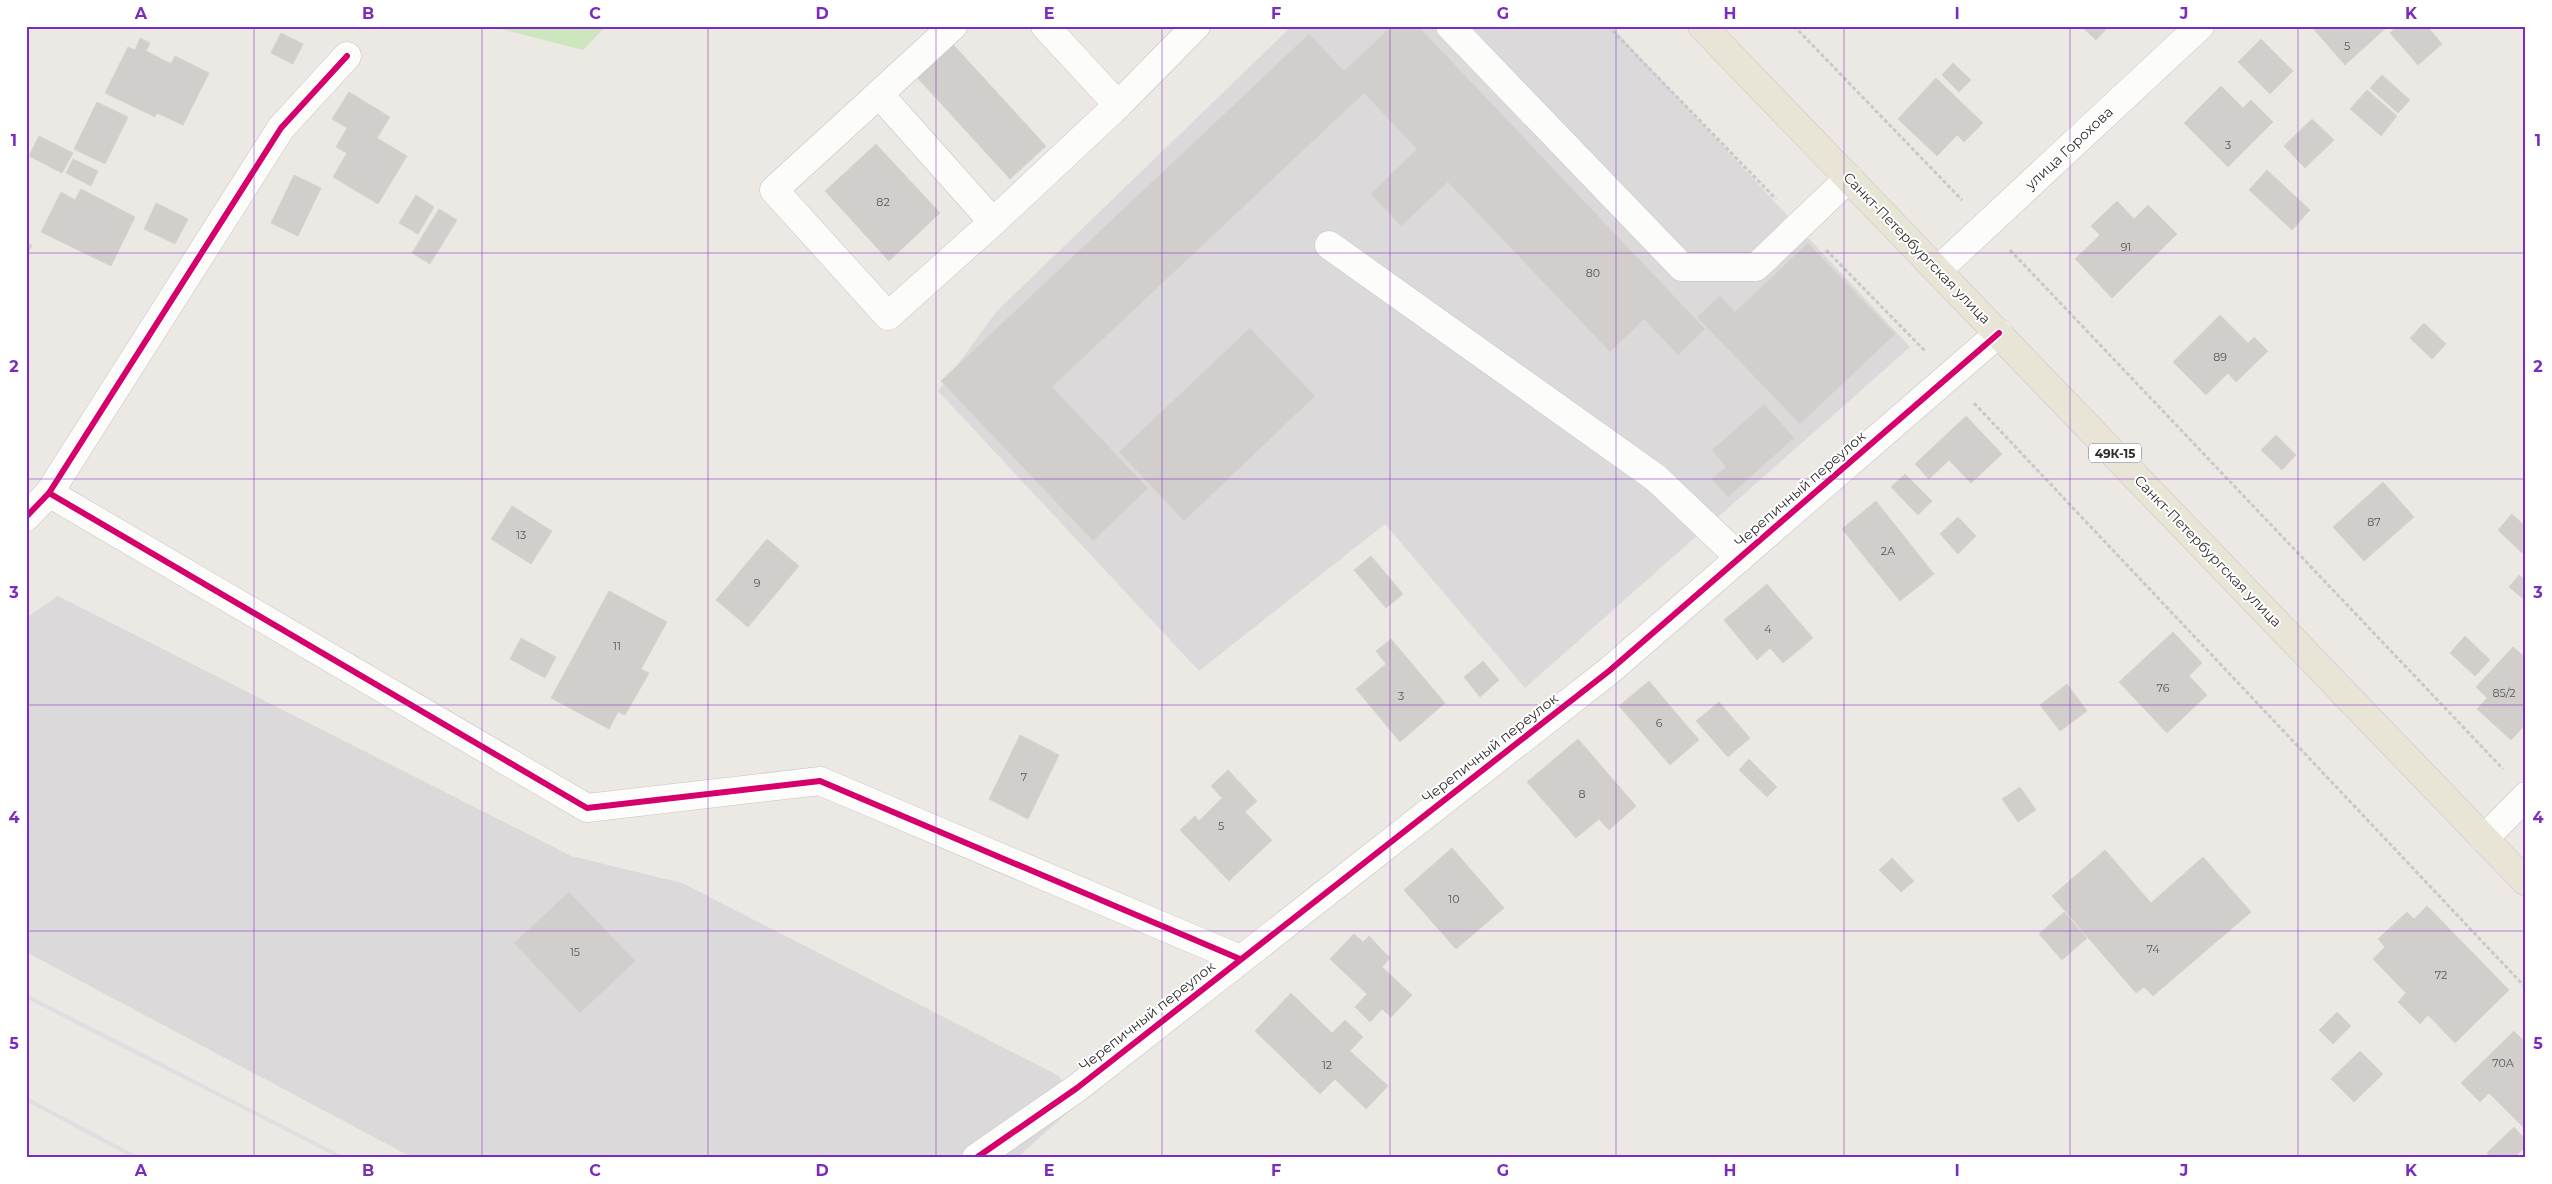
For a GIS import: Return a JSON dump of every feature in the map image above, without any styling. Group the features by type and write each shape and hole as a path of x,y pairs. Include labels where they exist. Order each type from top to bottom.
{"main road":[{"name":"Санкт-Петербургская улица","path":"1702,26 2526,882"}],"street":[{"path":"953,26 774,190 888,316 993,222 1118,105 1196,26"},
{"path":"1045,26 1118,105"},
{"path":"1450,26 1682,267 1756,267 1849,178"},
{"name":"улица Горохова","path":"1938,270 2200,26"},
{"path":"26,517 49,493 280,128 347,56"},
{"path":"879,94 993,222"},
{"path":"1329,245 1656,478 1740,558"},
{"name":"Черепичный переулок","path":"976,1158 1077,1088 1609,671 1999,333"},
{"path":"49,493 587,808 820,782 1240,959"},
{"path":"2484,839 2526,796"}],"path":[{"path":"1608,26 1949,376 2526,988"},
{"path":"1794,26 2148,393 2506,772"}],"shaded area":[{"path":"1292,26 1611,26 1910,347 1525,688 1385,524 1199,671 938,391 997,311"},
{"path":"58,596 571,856 682,883 1059,1076 1076,1105 1017,1158 413,1158 26,952 26,618"}],"green space":[{"path":"489,26 606,26 583,50"}],"building":[{"path":"1392,26 1418,26 1705,329 1678,355 1644,319 1610,352 1448,182 1401,226 1371,194 1417,149 1364,93 1052,387 1148,488 1093,541 941,381 1309,34 1344,71"},
{"path":"2081,26 2109,26 2096,40"},
{"path":"2311,26 2388,26 2345,65"},
{"path":"2397,26 2427,26 2442,44 2418,65 2390,33"},
{"path":"281,33 303,44 293,64 271,53"},
{"path":"140,38 150,43 146,51 171,64 175,56 209,73 183,125 157,113 155,117 105,93 128,47 135,50"},
{"path":"2261,39 2293,71 2270,94 2238,62"},
{"path":"949,40 1046,146 1010,179 913,73"},
{"path":"1953,63 1971,80 1959,92 1942,75"},
{"path":"2382,75 2410,100 2398,113 2370,88"},
{"path":"1936,78 1983,123 1964,142 1957,135 1937,156 1898,119"},
{"path":"2221,86 2243,108 2251,100 2273,122 2228,167 2184,123"},
{"path":"2367,90 2397,116 2381,136 2350,109"},
{"path":"349,92 390,117 377,138 407,156 378,204 333,177 347,153 336,147 347,128 332,119"},
{"path":"97,102 128,117 105,164 74,149"},
{"path":"2312,119 2334,140 2305,168 2284,146"},
{"path":"39,136 73,153 62,173 29,156"},
{"path":"876,144 940,213 889,261 825,191"},
{"path":"73,159 98,171 91,186 66,173"},
{"path":"2267,170 2310,210 2292,230 2249,190"},
{"path":"294,175 321,188 298,236 271,223"},
{"path":"81,189 135,217 111,266 41,232 61,192 75,200"},
{"path":"416,195 434,207 418,234 399,223"},
{"path":"2117,201 2134,219 2148,205 2177,234 2112,298 2075,259 2100,235 2091,226"},
{"path":"156,203 188,219 175,244 144,229"},
{"path":"439,209 457,220 430,264 412,253"},
{"path":"26,243 32,245 26,256"},
{"path":"1808,243 1895,334 1800,424 1697,317 1720,296 1735,312"},
{"path":"2220,315 2248,343 2254,337 2268,351 2236,382 2228,373 2206,395 2173,362"},
{"path":"2424,323 2446,344 2432,359 2410,338"},
{"path":"1250,328 1315,396 1184,521 1119,452"},
{"path":"1764,404 1794,438 1728,497 1712,479 1726,467 1712,450"},
{"path":"1966,416 2002,454 1971,483 1949,460 1929,479 1915,464"},
{"path":"2276,435 2296,455 2282,470 2261,450"},
{"path":"1905,474 1932,501 1918,515 1891,487"},
{"path":"2383,482 2414,517 2364,561 2333,527"},
{"path":"1876,501 1934,574 1900,601 1842,529"},
{"path":"512,506 552,531 531,564 491,539"},
{"path":"2512,514 2526,527 2526,549 2522,553 2498,530"},
{"path":"1958,517 1976,536 1958,554 1940,534"},
{"path":"767,539 799,566 748,627 716,600"},
{"path":"1371,556 1403,594 1386,608 1354,570"},
{"path":"2519,575 2526,581 2526,601 2509,587"},
{"path":"1767,584 1813,638 1783,663 1770,648 1757,660 1724,620"},
{"path":"609,591 667,622 641,669 649,673 625,715 618,712 609,729 551,698"},
{"path":"2173,632 2202,663 2189,676 2207,695 2167,733 2119,682"},
{"path":"2465,636 2490,660 2475,676 2450,653"},
{"path":"521,638 556,657 545,678 510,659"},
{"path":"1391,639 1445,703 1400,742 1356,689 1386,664 1376,651"},
{"path":"2513,647 2526,658 2526,724 2511,740 2477,709 2487,698 2476,687"},
{"path":"1483,661 1499,680 1480,697 1464,677"},
{"path":"1649,681 1699,740 1670,765 1619,706"},
{"path":"2067,684 2087,711 2060,731 2040,705"},
{"path":"1719,702 1750,738 1728,757 1696,721"},
{"path":"1020,735 1059,755 1028,819 989,799"},
{"path":"1578,739 1636,806 1609,830 1599,819 1576,838 1527,782"},
{"path":"1749,759 1777,787 1767,797 1739,770"},
{"path":"1228,770 1257,801 1245,812 1272,840 1229,881 1180,830 1195,816 1199,821 1222,798 1211,786"},
{"path":"2020,787 2036,810 2018,822 2002,799"},
{"path":"1452,848 1504,908 1456,949 1404,890"},
{"path":"2105,850 2151,903 2203,857 2251,912 2153,996 2144,987 2136,993 2052,896"},
{"path":"1892,858 1914,881 1901,892 1879,870"},
{"path":"569,892 635,961 580,1013 514,943"},
{"path":"2427,906 2509,990 2455,1043 2428,1015 2420,1024 2398,1002 2406,993 2373,959 2385,947 2378,939 2407,912 2414,919"},
{"path":"2064,912 2087,938 2062,960 2039,934"},
{"path":"1354,934 1363,942 1369,936 1390,958 1382,967 1412,995 1391,1017 1382,1009 1370,1022 1355,1007 1367,994 1330,959"},
{"path":"1291,993 1332,1033 1345,1020 1363,1037 1350,1051 1388,1086 1366,1109 1335,1079 1320,1094 1255,1031"},
{"path":"2337,1012 2351,1026 2333,1044 2319,1030"},
{"path":"2514,1031 2526,1043 2526,1130 2489,1093 2480,1102 2461,1083"},
{"path":"2360,1051 2383,1074 2354,1102 2331,1079"},
{"path":"2514,1127 2526,1140 2526,1146 2514,1158 2491,1158 2487,1153"}],"railway":[{"path":"26,996 343,1158"},
{"path":"26,1099 137,1158"}],"cycle path":[{"path":"26,517 49,493 281,128 347,56"},
{"path":"976,1158 1077,1088 1609,671 1999,333"},
{"path":"49,493 587,808 820,781 1240,959"}]}
